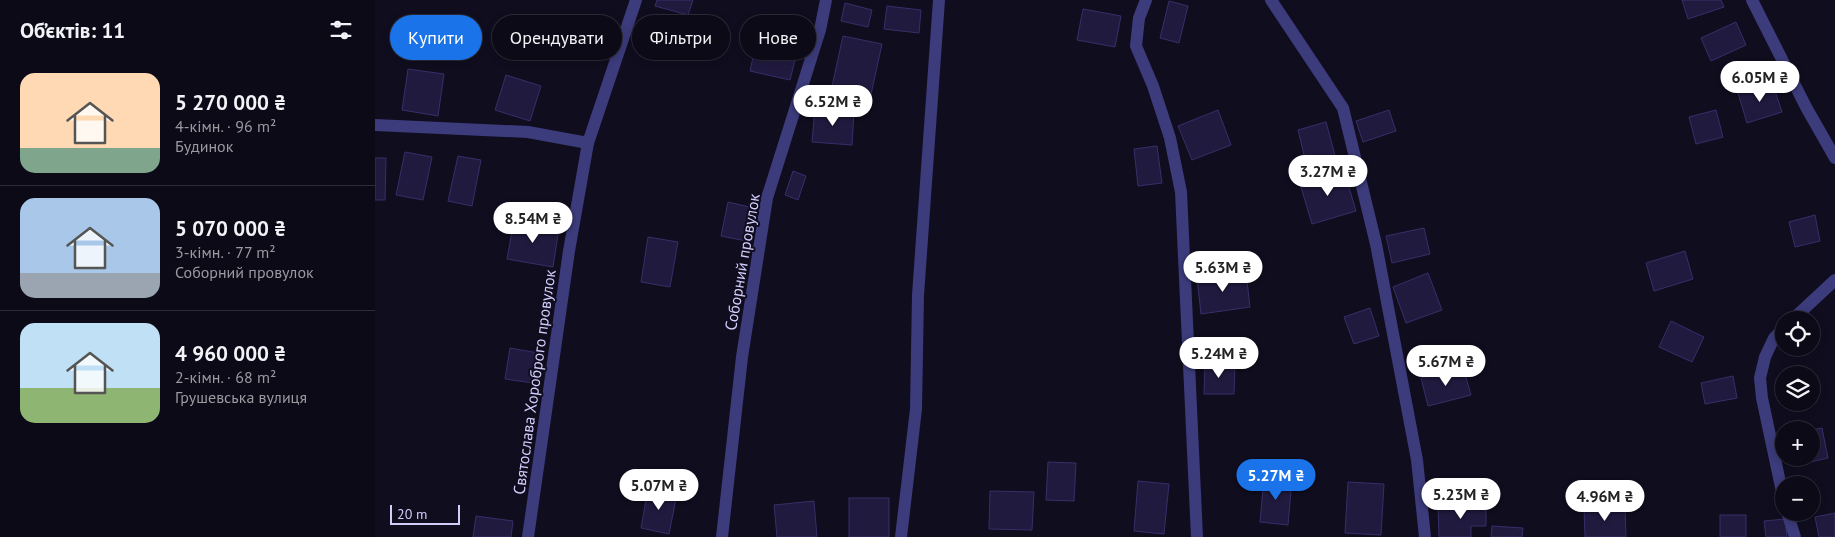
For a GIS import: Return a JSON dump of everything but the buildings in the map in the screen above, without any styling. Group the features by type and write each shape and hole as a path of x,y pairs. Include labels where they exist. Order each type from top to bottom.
{"street":[{"name":"Святослава Хороброго провулок","path":"528,537 569,251 588,143 636,0"},
{"name":"Соборний провулок","path":"722,537 742,357 767,198 819,30 826,0"},
{"path":"901,537 916,409 918,295 939,0"},
{"path":"1145,0 1139,18 1136,46 1153,86 1170,138 1181,192 1197,537"},
{"path":"1271,0 1343,108 1376,244 1417,460 1425,537"},
{"path":"1752,0 1806,107 1835,158"},
{"path":"375,124 528,132 588,143"},
{"path":"1802,311 1835,280"},
{"path":"1775,337 1765,357 1760,378 1762,398 1779,476"},
{"path":"1790,521 1795,537"}]}
